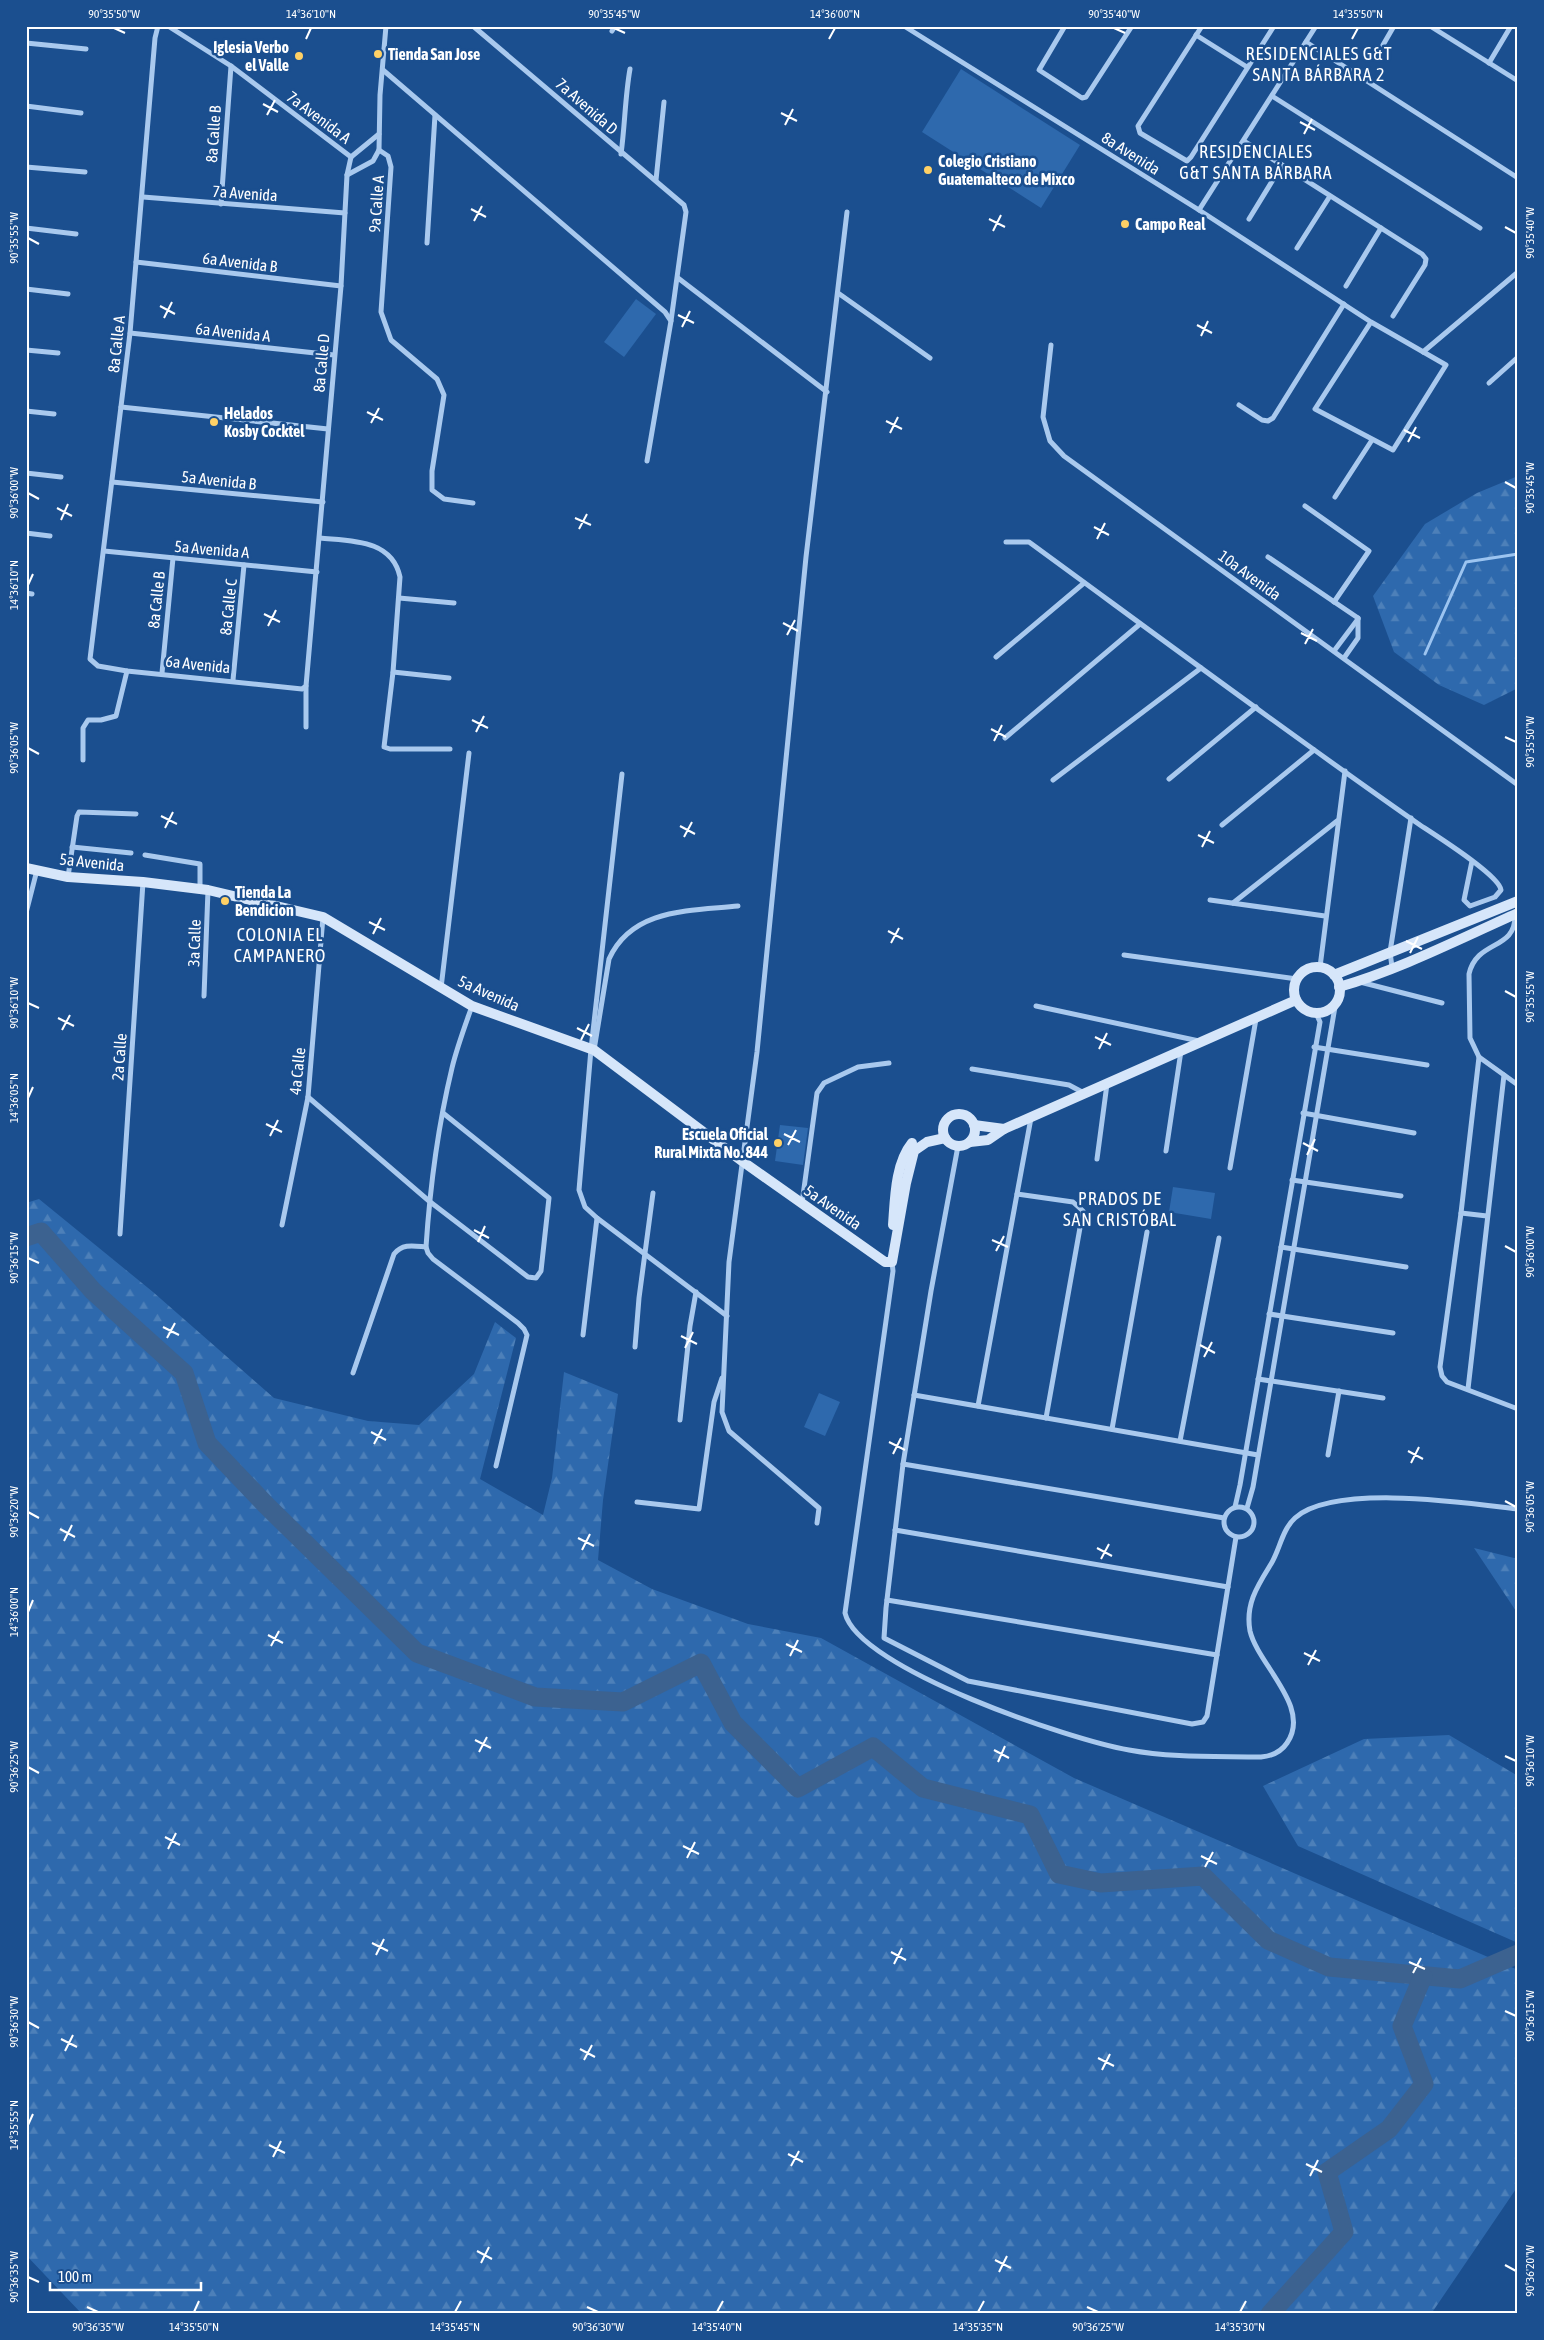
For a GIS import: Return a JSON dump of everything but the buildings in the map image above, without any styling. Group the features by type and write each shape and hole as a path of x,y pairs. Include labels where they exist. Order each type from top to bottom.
{"street":[{"name":"8a Calle A","path":"93,663 90,659 130,333 143,198 155,38 158,26"},
{"name":"7a Avenida A","path":"168,26 231,66 351,157 379,134"},
{"path":"347,175 373,161 379,150 386,26"},
{"name":"7a Avenida D","path":"473,26 684,205 686,212 678,278"},
{"name":"8a Avenida","path":"904,26 1199,210 1371,322 1446,365 1395,448 1391,450 1372,440"},
{"path":"1065,26 1039,70 1082,98 1086,97 1132,26"},
{"path":"1202,26 1138,126 1140,133 1186,161 1191,157 1274,26"},
{"path":"1199,210 1316,26"},
{"path":"1383,45 1394,26"},
{"path":"1430,26 1518,80"},
{"path":"1488,62 1511,26"},
{"path":"1196,35 1247,67"},
{"path":"1306,42 1518,178"},
{"path":"26,43 86,49"},
{"name":"8a Calle B","path":"221,204 231,66"},
{"path":"622,154 626,122 625,97 630,69"},
{"path":"383,70 665,312 671,321"},
{"path":"1272,96 1480,228"},
{"path":"656,180 664,102"},
{"path":"26,106 81,113"},
{"path":"428,243 435,114"},
{"path":"1244,141 1422,254 1426,259 1425,265 1393,316"},
{"name":"9a Calle A","path":"379,150 388,156 391,167 381,312 390,340 437,379 444,395 432,471 432,490 444,499 473,503"},
{"name":"8a Calle D","path":"306,727 304,688 317,572 341,286 347,175 351,157"},
{"path":"1249,219 1282,165"},
{"path":"26,167 85,172"},
{"path":"1297,248 1330,196"},
{"name":"7a Avenida","path":"143,198 345,212"},
{"path":"817,1523 820,1508 729,1431 722,1412 729,1262 757,1052 806,557 847,212"},
{"path":"26,228 76,234"},
{"path":"1346,286 1381,228"},
{"name":"6a Avenida B","path":"136,262 341,286"},
{"path":"1423,352 1518,272"},
{"path":"647,461 678,278 827,392"},
{"path":"26,289 68,294"},
{"path":"838,293 930,358"},
{"path":"1239,405 1262,420 1268,421 1273,418 1344,304"},
{"path":"1335,497 1372,440 1315,409 1371,322"},
{"name":"6a Avenida A","path":"130,333 334,355"},
{"name":"10a Avenida","path":"1051,345 1043,417 1050,441 1064,456 1518,785"},
{"path":"26,350 58,353"},
{"path":"1489,382 1518,357"},
{"path":"121,408 328,429"},
{"path":"26,411 54,414"},
{"path":"26,473 61,477"},
{"name":"5a Avenida B","path":"112,482 323,502"},
{"path":"1306,506 1369,551 1334,602"},
{"path":"26,533 50,536"},
{"path":"320,538 362,542 385,553 397,564 400,577 399,598 384,747 390,749 450,749"},
{"path":"1006,542 1029,542 1314,750 1472,861 1499,883 1501,890 1498,896 1473,906 1467,904 1464,900 1472,861"},
{"name":"5a Avenida A","path":"104,552 317,572"},
{"path":"1268,557 1358,618"},
{"name":"8a Calle B","path":"162,673 173,558"},
{"name":"8a Calle C","path":"233,680 244,565"},
{"path":"996,657 1084,583"},
{"path":"399,598 454,603"},
{"path":"1334,651 1358,618"},
{"path":"1344,658 1358,638 1358,618"},
{"path":"1005,738 1140,624"},
{"name":"6a Avenida","path":"93,663 128,670 304,688"},
{"path":"1053,780 1201,668"},
{"path":"83,760 83,728 88,720 101,720 116,716 128,670"},
{"path":"393,672 449,678"},
{"path":"1169,779 1256,707"},
{"path":"1222,826 1314,750"},
{"path":"441,988 469,752"},
{"path":"1320,967 1337,821 1345,771"},
{"path":"622,774 592,1049 579,1190 585,1207 597,1218 727,1316"},
{"path":"68,877 76,816 79,812 136,814"},
{"path":"1392,967 1390,952 1410,818"},
{"path":"1233,903 1337,821"},
{"path":"72,847 131,853"},
{"name":"3a Calle","path":"145,855 200,864 204,890 204,996"},
{"path":"26,913 31,869"},
{"name":"5a Avenida","path":"31,869 68,877 143,882 204,890 323,917 472,1006 592,1049 802,1204 885,1262 892,1262"},
{"name":"2a Calle","path":"120,1234 143,882"},
{"path":"1210,900 1325,916"},
{"path":"1334,975 1518,901"},
{"path":"592,1049 609,959 614,947 626,935 638,925 664,914 738,906"},
{"path":"1508,906 1516,914"},
{"path":"1339,986 1358,981 1445,946 1516,914"},
{"path":"1516,914 1513,932 1507,938 1480,953 1471,964 1469,974 1470,1038 1479,1057 1518,1085"},
{"name":"4a Calle","path":"282,1225 308,1097 323,917"},
{"path":"1124,955 1296,980"},
{"path":"1247,1508 1271,1381 1339,986 1334,975 1320,967 1306,970 1296,980 1294,993 1296,1000 1304,1009 1316,1013 1328,1010 1336,1001"},
{"path":"1358,981 1442,1003"},
{"path":"970,1142 975,1134 974,1125 968,1117 958,1114 953,1115 946,1122 944,1135 951,1143 958,1146 970,1142 988,1140 1004,1129 1296,1000"},
{"path":"472,1006 452,1067 443,1113 429,1200 426,1247 433,1259 518,1323 524,1328 527,1335 496,1466"},
{"path":"1036,1006 1203,1042"},
{"path":"1234,1507 1247,1508 1254,1515 1254,1525 1246,1536 1236,1537 1228,1532 1224,1518 1226,1513 1234,1507 1246,1452 1314,1047 1320,1022 1316,1013"},
{"path":"1230,1168 1256,1018"},
{"path":"1314,1047 1427,1066"},
{"path":"1166,1151 1181,1051"},
{"path":"1479,1057 1461,1213 1440,1367 1442,1376 1447,1382 1518,1410"},
{"path":"802,1204 816,1093 819,1087 858,1067 889,1063"},
{"path":"972,1069 1069,1085 1085,1093"},
{"path":"1468,1389 1504,1075"},
{"path":"1097,1160 1107,1084"},
{"path":"308,1097 429,1200 528,1277 536,1278 541,1272 549,1198 443,1113"},
{"path":"1303,1113 1414,1133"},
{"path":"978,1406 1031,1118"},
{"path":"974,1125 1004,1129"},
{"path":"944,1135 924,1136 914,1141 908,1157 900,1194 899,1230 896,1235 892,1262 893,1271 845,1613 852,1628 878,1652 929,1682 994,1708 1102,1745 1171,1755 1261,1757 1271,1755 1287,1743 1292,1732 1294,1719 1290,1705 1254,1640 1250,1623 1250,1607 1259,1582 1272,1561 1284,1532 1295,1518 1315,1506 1359,1499 1425,1498 1518,1508"},
{"path":"958,1146 903,1464 884,1638 968,1681 1192,1724 1203,1722 1207,1716 1236,1537"},
{"path":"1292,1180 1401,1196"},
{"path":"635,1347 639,1298 653,1193"},
{"path":"1017,1194 1073,1202 1083,1211 1046,1418"},
{"path":"1461,1213 1487,1216"},
{"path":"583,1335 597,1218"},
{"path":"1112,1429 1147,1232"},
{"path":"1180,1441 1219,1238"},
{"path":"352,1373 394,1254 399,1247 426,1247"},
{"path":"1281,1247 1406,1267"},
{"path":"680,1420 690,1326 696,1292"},
{"path":"1269,1314 1393,1333"},
{"path":"637,1502 699,1509 714,1402 725,1370"},
{"path":"1258,1379 1383,1398"},
{"path":"1328,1455 1340,1391"},
{"path":"914,1395 1258,1454"},
{"path":"903,1464 1224,1518"},
{"path":"895,1530 1228,1587"},
{"path":"887,1600 1217,1655"}],"green space":[{"path":"961,69 1080,145 1041,208 922,132"},
{"path":"636,299 656,314 624,357 604,342"},
{"path":"1518,476 1518,688 1484,705 1439,685 1394,652 1373,596 1425,524 1477,493"},
{"path":"780,1125 808,1128 803,1165 775,1161"},
{"path":"1173,1187 1215,1193 1211,1219 1169,1212"},
{"path":"39,1199 153,1292 274,1398 368,1421 419,1425 474,1374 495,1322 516,1338 480,1479 543,1515 552,1478 564,1372 618,1394 603,1500 598,1560 652,1589 748,1624 821,1638 1074,1778 1518,1970 1518,2186 1431,2314 82,2314 26,2255 26,1203"},
{"path":"819,1393 840,1402 825,1436 804,1427"},
{"path":"1474,1548 1518,1559 1518,1614"},
{"path":"1449,1735 1518,1776 1518,1943 1298,1846 1263,1786 1364,1739"}],"waterway":[{"path":"1425,654 1466,562 1518,554"},
{"path":"26,1237 41,1232 93,1291 184,1373 207,1443 266,1505 417,1653 535,1697 623,1702 701,1663 733,1723 798,1788 873,1747 923,1788 1030,1815 1059,1874 1101,1883 1203,1876 1268,1940 1329,1967 1460,1979 1518,1954"},
{"path":"1270,2314 1344,2232 1327,2172 1389,2129 1424,2084 1402,2026 1423,1976"}],"place":[{"name":"Tienda San Jose","path":"378,54"},
{"name":"Iglesia Verbo el Valle","path":"299,56"},
{"name":"Colegio Cristiano Guatemalteco de Mixco","path":"928,170"},
{"name":"Campo Real","path":"1125,224"},
{"name":"Helados Kosby Cocktel","path":"214,422"},
{"name":"Tienda La Bendicion","path":"225,901"},
{"name":"Escuela Oficial Rural Mixta No. 844","path":"778,1143"}],"district":[{"name":"RESIDENCIALES G&T SANTA BÁRBARA 2","path":"1319,63"},
{"name":"RESIDENCIALES G&T SANTA BÁRBARA","path":"1256,161"},
{"name":"COLONIA EL CAMPANERO","path":"280,944"},
{"name":"PRADOS DE SAN CRISTÓBAL","path":"1120,1208"}]}
